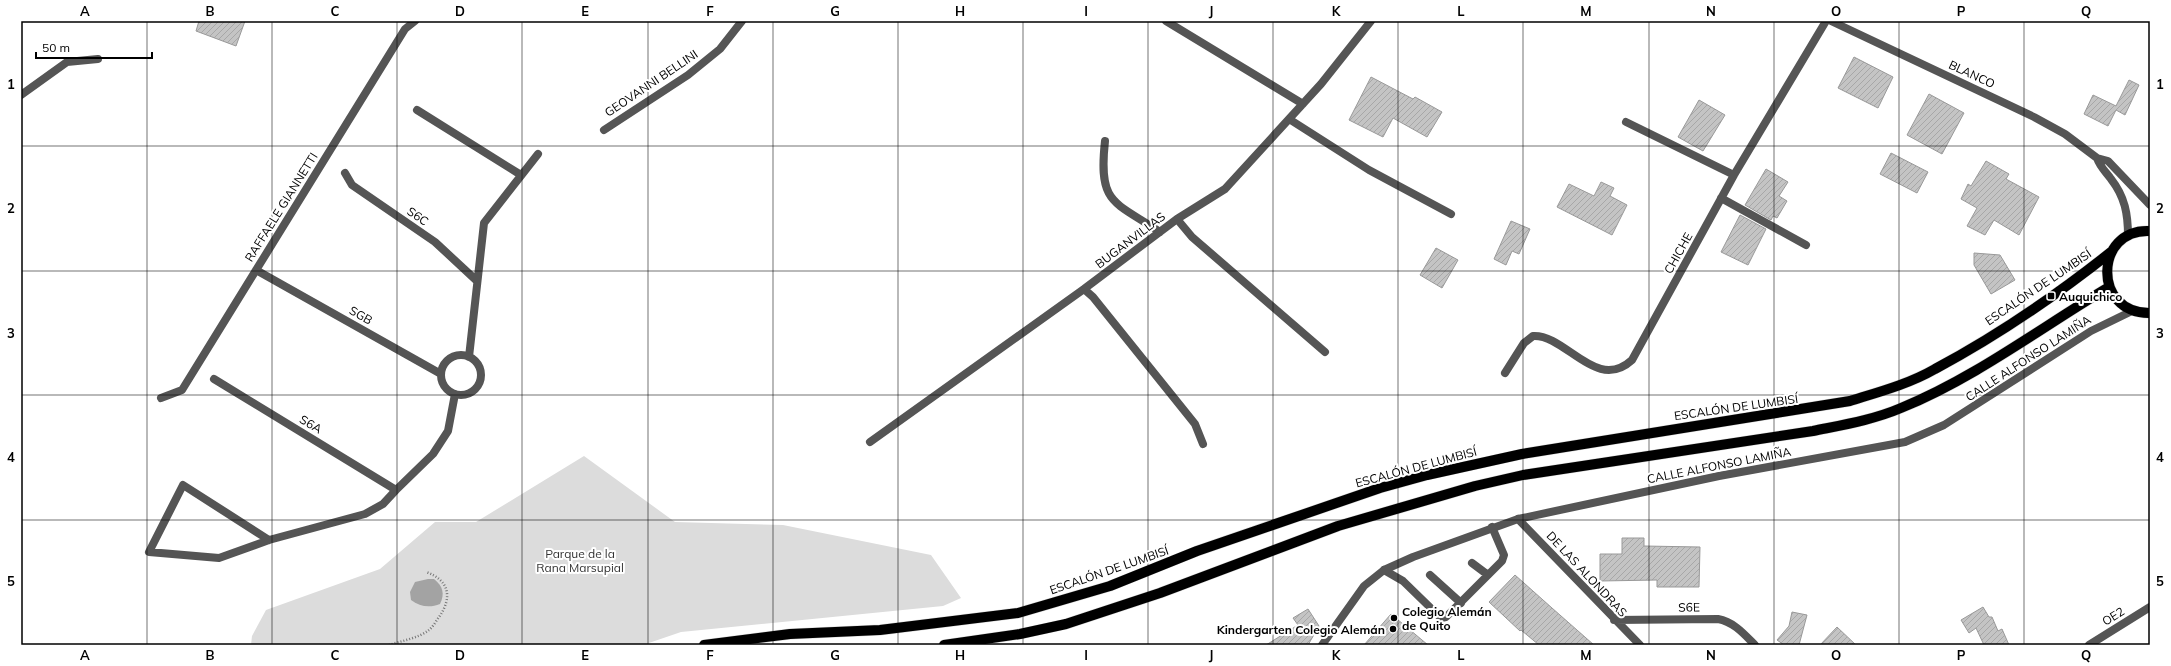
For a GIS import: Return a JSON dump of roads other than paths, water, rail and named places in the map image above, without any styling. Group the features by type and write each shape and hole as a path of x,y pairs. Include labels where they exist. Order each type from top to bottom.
{"main road":[{"path":"2128,236 2150,231"},
{"name":"ESCALÓN DE LUMBISÍ","path":"704,645 790,634 880,630 1018,613 1110,586 1197,551 1380,488 1434,473 1522,454 1850,401 1893,388 1935,370 2051,296 2111,252 2121,240 2128,236"},
{"path":"2111,252 2106,273 2109,287 2118,301 2132,311 2150,314"},
{"path":"944,645 1020,634 1066,624 1160,592 1338,526 1475,486 1523,475 1813,431 1857,422 1900,409 1952,385 2109,287"}],"street":[{"name":"RAFFAELE GIANNETTI","path":"161,398 182,390 405,29 414,21"},
{"name":"GEOVANNI BELLINI","path":"604,130 688,75 720,49 742,21"},
{"path":"1166,21 1303,104"},
{"name":"BUGANVILLAS","path":"870,442 1084,289 1160,232 1225,189 1303,104 1370,21"},
{"name":"CHICHE","path":"1505,373 1528,338 1537,336 1546,339 1598,369 1611,371 1624,368 1632,360 1721,198 1826,21"},
{"name":"BLANCO","path":"1831,21 2034,117 2065,134 2097,158 2101,167 2119,189 2127,211 2128,236"},
{"path":"21,95 67,62 98,60"},
{"path":"417,110 521,175"},
{"path":"1289,119 1369,170 1451,214"},
{"path":"1626,122 1734,176"},
{"path":"1105,141 1102,164 1104,179 1113,201 1133,216 1160,232"},
{"path":"469,357 484,223 538,154"},
{"name":"BLANCO","path":"2097,158 2104,158 2115,166 2150,205"},
{"name":"S6C","path":"344,173 352,185 435,242 477,281"},
{"path":"1721,198 1806,246"},
{"path":"1177,220 1192,237 1325,352"},
{"name":"SGB","path":"256,270 441,374"},
{"path":"1084,289 1093,297 1195,424 1203,444"},
{"name":"CALLE ALFONSO LAMIÑA","path":"1322,645 1364,586 1384,570 1435,548 1518,519 1719,476 1905,442 1944,425 2090,331 2132,311"},
{"path":"457,355 469,357 479,366 481,379 474,390 462,395 455,394 445,386 441,374 443,368 451,358 457,355"},
{"name":"S6A","path":"214,379 396,490"},
{"path":"269,540 183,485 149,552 219,558 269,540 365,514 383,504 434,454 448,431 455,394"},
{"name":"DE LAS ALONDRAS","path":"1518,519 1614,620 1640,645"},
{"path":"1384,570 1403,581 1441,618 1446,617 1502,561 1504,555 1492,527"},
{"path":"1472,562 1488,575"},
{"path":"1430,575 1461,602"},
{"name":"OE2","path":"2089,645 2150,607"},
{"name":"S6E","path":"1614,620 1718,618 1735,626 1755,645"}],"place":[{"name":"Auquichico","path":"2051,296"},
{"name":"Colegio Alemán de Quito","path":"1394,618"},
{"name":"Kindergarten Colegio Alemán","path":"1393,629"}],"park label":[{"name":"Parque de la Rana Marsupial","path":"580,560"}]}
